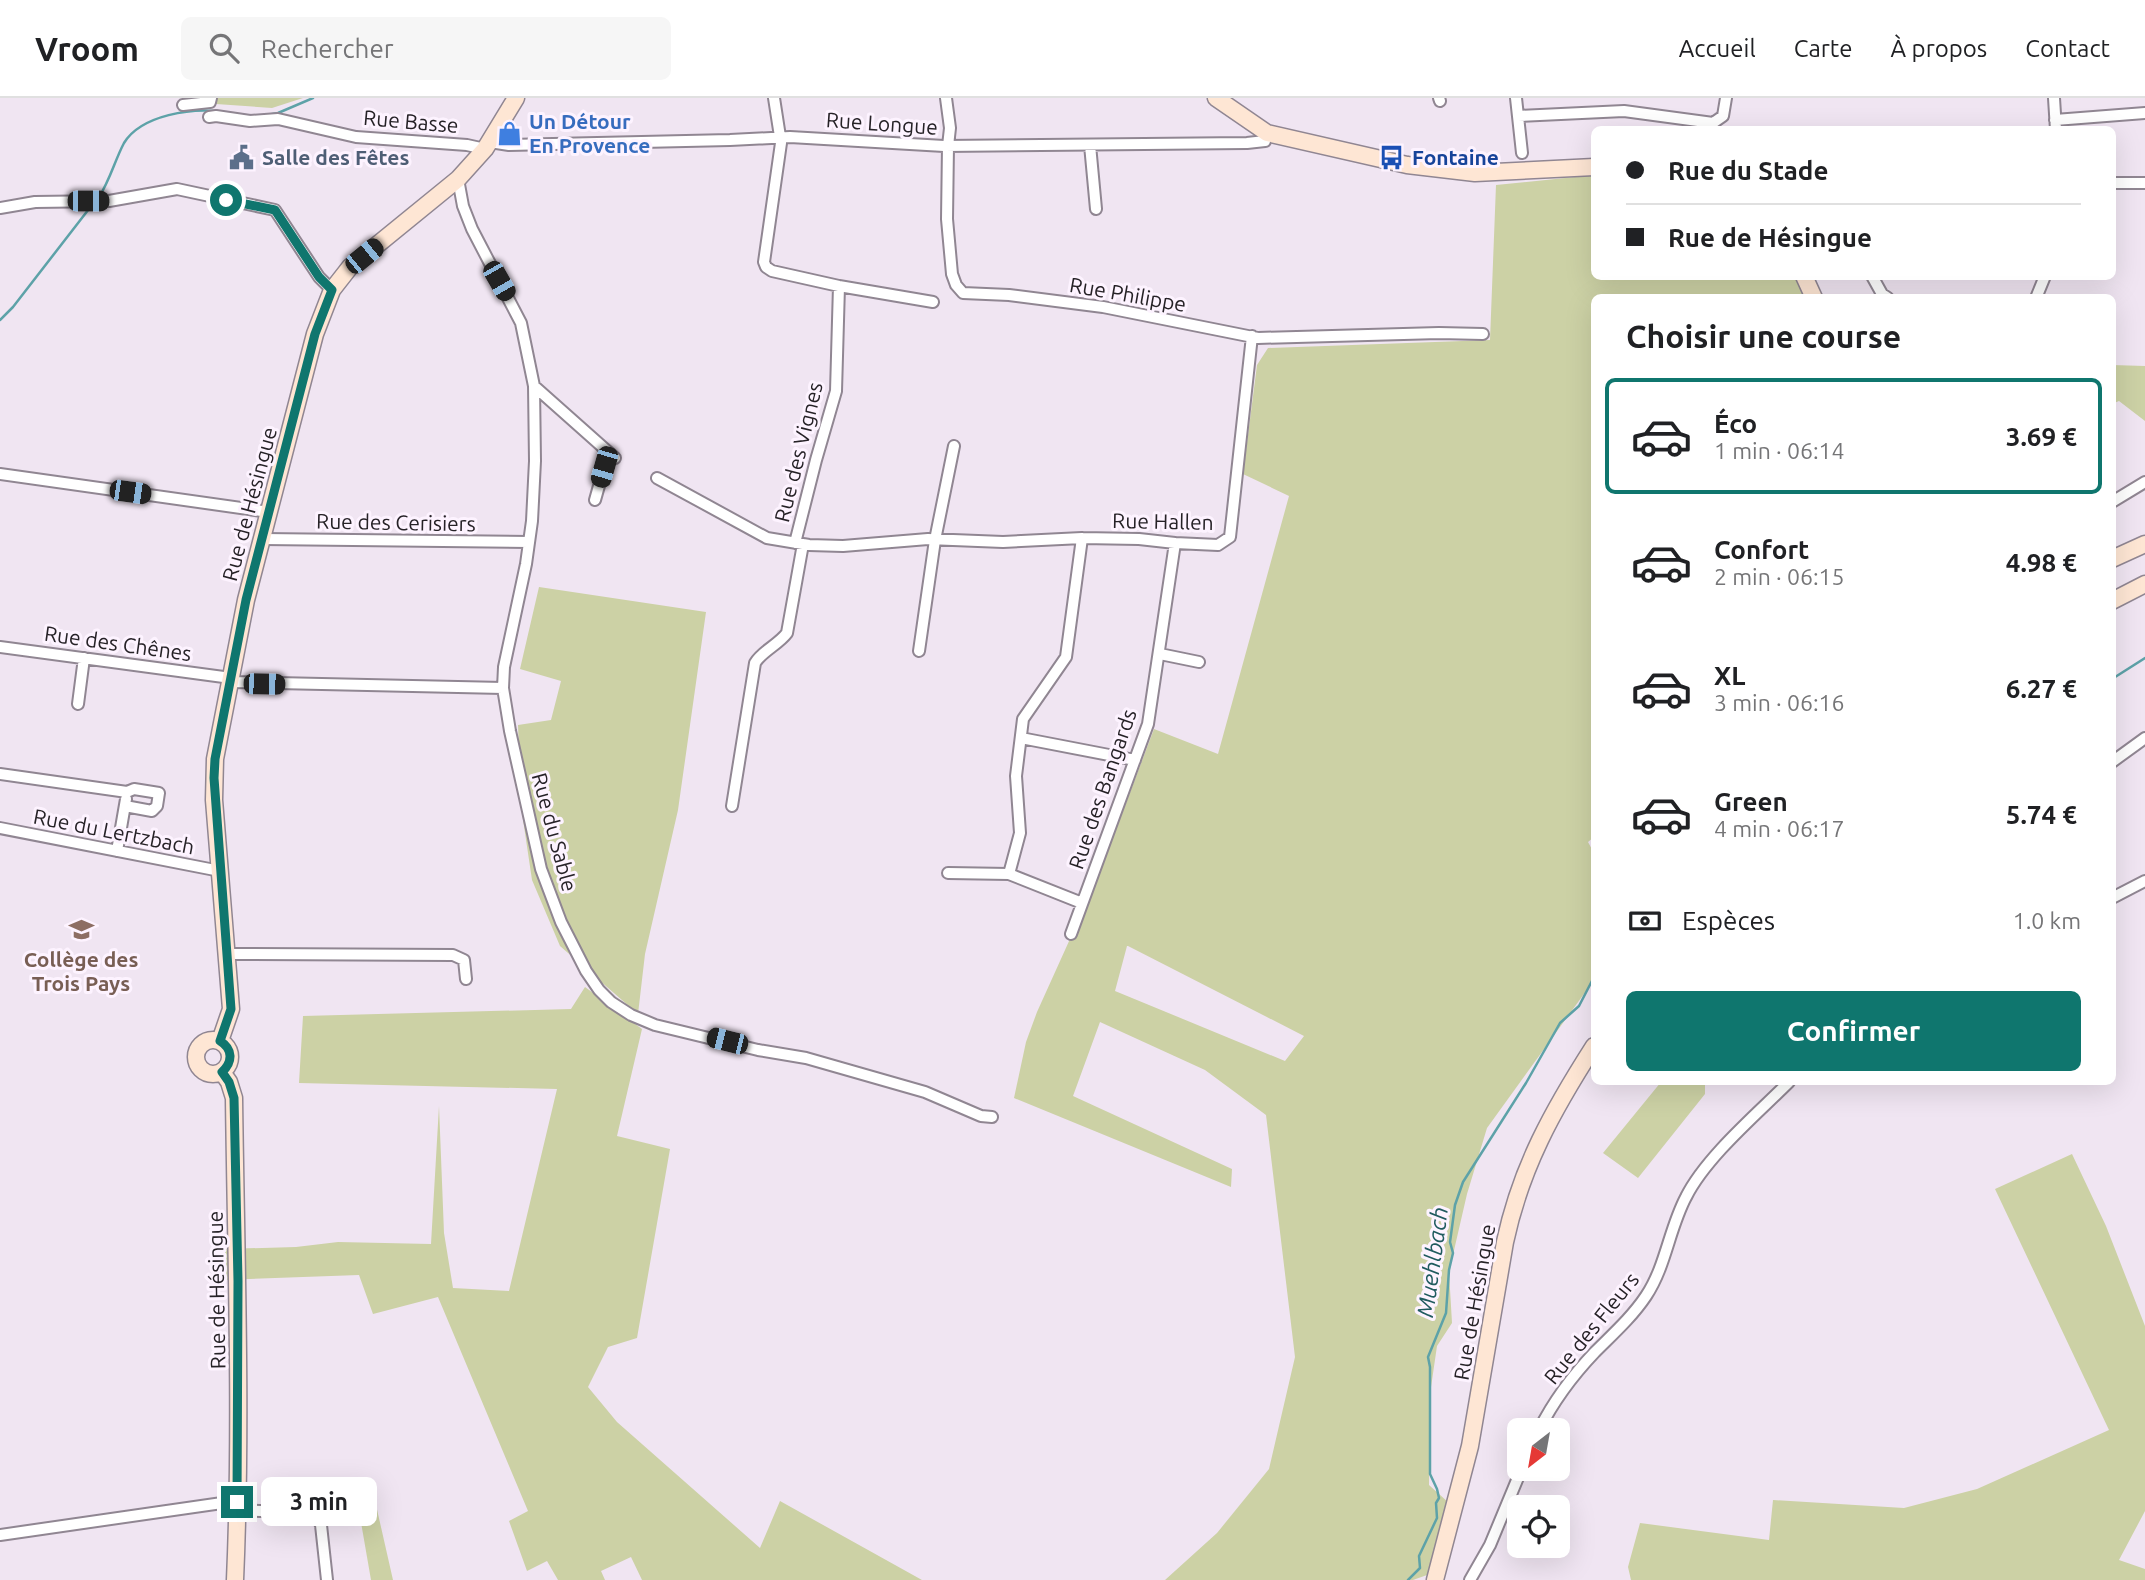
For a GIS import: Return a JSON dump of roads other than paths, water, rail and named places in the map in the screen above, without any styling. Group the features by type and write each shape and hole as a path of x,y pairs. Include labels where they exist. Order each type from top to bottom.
{"main road":[{"name":"Rue de Hésingue","path":"220,1041 231,1009 214,778 215,759 246,600 315,334 332,290 350,267 458,179 487,145 516,98"},
{"path":"1216,98 1267,133 1407,165 1475,173 1591,167"},
{"path":"2116,557 2145,544"},
{"path":"2116,599 2145,584"},
{"path":"206,1041 220,1041 228,1048 229,1064 222,1072 216,1074 204,1071 197,1062 196,1053 206,1041"},
{"name":"Rue de Hésingue","path":"1435,1580 1466,1464 1505,1242 1515,1200 1543,1132 1591,1051"},
{"name":"Rue de Hésingue","path":"222,1072 229,1082 234,1098 238,1281 235,1580"}],"street":[{"path":"183,105 210,102 211,98"},
{"path":"774,98 781,137 764,262 766,268 839,286 933,302"},
{"name":"Rue Philippe","path":"946,98 950,128 948,233 952,274 963,293 1009,295 1102,307 1252,337 1483,334"},
{"path":"1516,98 1524,170"},
{"path":"1518,117 1624,111 1713,123 1725,113 1726,98"},
{"path":"2054,98 2056,125 2145,113"},
{"name":"Rue Basse","path":"209,117 250,121 278,119 356,137 487,145"},
{"name":"Rue Longue","path":"487,145 781,137 948,146 1090,145 1258,142 1265,141 1267,133"},
{"path":"1090,145 1096,209"},
{"name":"Rue du Sable","path":"458,179 471,229 521,323 534,386 535,461 529,542 504,667 503,688 509,731 541,869 561,922 586,971 611,1002 631,1015 655,1025 758,1050 806,1058 925,1092 981,1116 992,1117"},
{"path":"2116,183 2145,183"},
{"path":"0,208 35,202 109,201 177,189 275,210 319,277 332,290"},
{"name":"Rue des Vignes","path":"732,806 755,663 787,633 799,543 816,460 836,391 839,286"},
{"name":"Rue Hallen","path":"657,478 767,538 799,543 843,546 909,540 1003,542 1082,538 1218,545 1230,537 1252,337"},
{"path":"534,386 612,456 595,500"},
{"path":"919,651 935,540 954,446"},
{"path":"0,474 269,512"},
{"path":"2116,500 2145,482"},
{"path":"1009,874 1020,833 1016,776 1023,719 1066,657 1082,538"},
{"name":"Rue des Cerisiers","path":"263,539 529,542"},
{"name":"Rue des Bangards","path":"1070,934 1149,724 1175,543"},
{"name":"Rue des Chênes","path":"0,647 230,680 503,688"},
{"path":"1160,653 1199,662"},
{"path":"78,704 84,658"},
{"path":"1021,738 1135,761"},
{"path":"2116,759 2145,738"},
{"path":"0,774 127,792 134,789 159,793 157,806 152,811 125,806"},
{"path":"117,851 127,792"},
{"name":"Rue du Lertzbach","path":"0,828 220,871"},
{"path":"948,873 1009,874 1082,903"},
{"path":"2116,896 2145,881"},
{"path":"228,954 453,955 464,960 466,979"},
{"name":"Rue des Fleurs","path":"1547,1418 1575,1376 1647,1296 1661,1268 1681,1206 1696,1178 1786,1085"},
{"path":"1470,1580 1490,1545 1517,1481"},
{"path":"316,1491 327,1580"},
{"path":"0,1535 229,1502 237,1506 319,1515 340,1510"}],"waterway":[{"path":"267,115 313,98"},
{"path":"99,197 124,143 142,126 183,112 223,112"},
{"path":"0,320 92,205"},
{"name":"Muehlbach","path":"2116,676 2145,658"},
{"name":"Muehlbach","path":"1408,1580 1420,1568 1419,1556 1437,1518 1436,1503 1439,1498 1430,1474 1428,1357 1446,1313 1455,1205 1463,1182 1526,1083 1560,1023 1579,1006 1591,983"}],"place":[{"name":"Un Détour En Provence","path":"509,133"},
{"name":"Salle des Fêtes","path":"242,157"},
{"name":"Fontaine","path":"1392,157"},
{"name":"Collège des Trois Pays","path":"81,930"}]}
